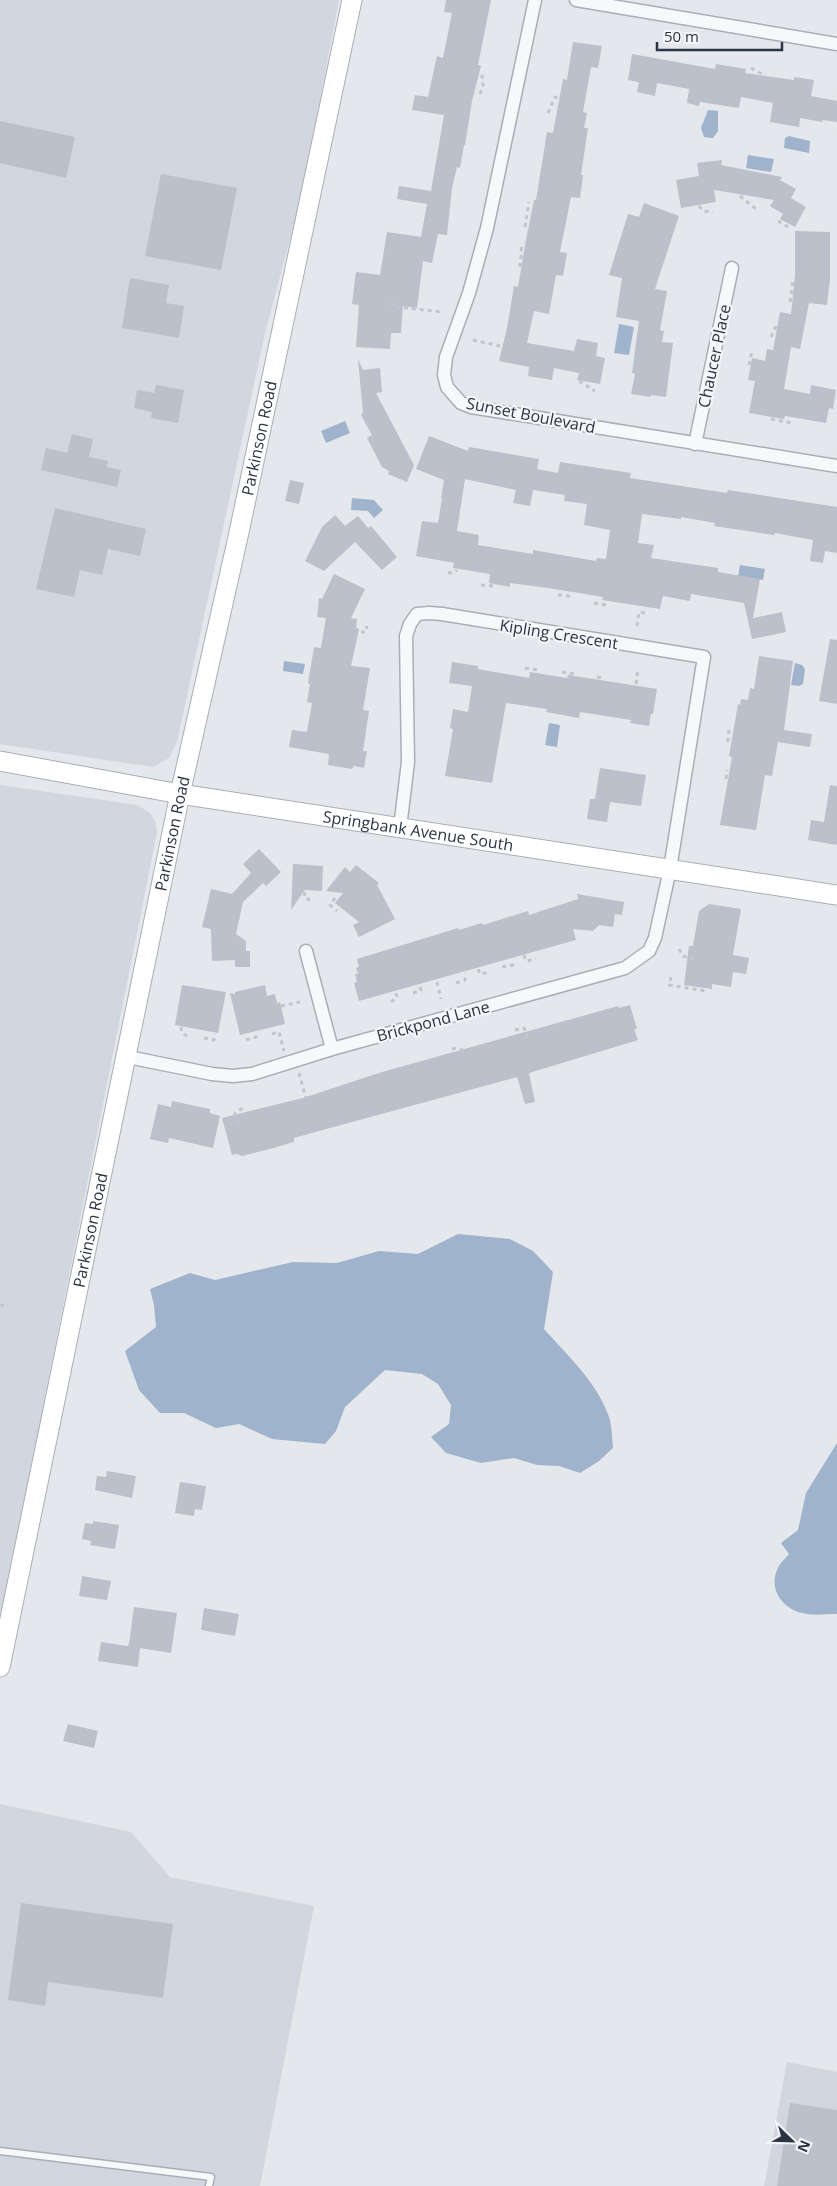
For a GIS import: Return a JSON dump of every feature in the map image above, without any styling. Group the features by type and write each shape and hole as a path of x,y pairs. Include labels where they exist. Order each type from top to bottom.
{"main road":[{"name":"Parkinson Road","path":"0,1667 128,1057 180,794 238,537 352,0"},
{"name":"Springbank Avenue South","path":"0,761 180,794 837,895"}],"street":[{"name":"Sunset Boulevard","path":"535,0 487,228 469,293 446,358 444,375 447,387 461,403 471,407 837,466"},
{"path":"576,0 837,44"},
{"name":"Chaucer Place","path":"695,444 732,268"},
{"name":"Kipling Crescent","path":"400,828 408,762 406,636 410,624 418,614 429,612 704,657 670,868"},
{"name":"Brickpond Lane","path":"128,1057 206,1073 233,1076 252,1074 332,1049 628,968 649,951 655,938 670,868"},
{"path":"306,951 332,1049"}],"lane":[{"path":"0,2151 211,2177 209,2186"}],"path":[{"path":"751,68 762,74"},
{"path":"480,94 483,86 482,74"},
{"path":"548,113 555,97 559,98"},
{"path":"740,196 756,209"},
{"path":"525,227 529,202"},
{"path":"699,206 703,211 713,212"},
{"path":"778,221 788,227"},
{"path":"520,266 522,243"},
{"path":"790,302 793,280"},
{"path":"392,302 392,306 441,312"},
{"path":"771,337 776,326"},
{"path":"473,340 500,346"},
{"path":"749,365 752,350"},
{"path":"579,381 595,391"},
{"path":"771,419 792,423"},
{"path":"448,573 457,570"},
{"path":"481,584 494,586"},
{"path":"558,595 569,596 570,593"},
{"path":"594,603 606,605 607,602"},
{"path":"637,626 639,612 644,612 645,609"},
{"path":"361,632 366,632 367,626"},
{"path":"525,668 538,670"},
{"path":"636,684 638,668"},
{"path":"562,672 574,674"},
{"path":"597,677 605,679"},
{"path":"729,730 728,741 730,742"},
{"path":"726,779 727,770"},
{"path":"305,892 304,896 312,901"},
{"path":"335,898 330,906 337,911"},
{"path":"679,949 683,956 695,959"},
{"path":"524,955 526,961 536,959"},
{"path":"502,968 512,965 512,961"},
{"path":"478,969 480,974 490,972"},
{"path":"456,983 465,980 466,973"},
{"path":"671,976 669,985 706,991"},
{"path":"437,982 441,999"},
{"path":"414,993 421,990 420,986"},
{"path":"391,1002 397,997 396,993"},
{"path":"281,1006 300,1002"},
{"path":"181,1027 182,1033 189,1037"},
{"path":"515,1030 524,1028 528,1040"},
{"path":"246,1040 256,1037 255,1032"},
{"path":"272,1034 279,1032 307,1102"},
{"path":"204,1038 214,1040 215,1034"},
{"path":"452,1050 456,1048 462,1050 464,1056"},
{"path":"238,1124 235,1114 245,1106"},
{"path":"0,1305 6,1306"}],"shaded area":[{"path":"0,0 339,0 302,194 265,333 177,742 169,758 153,767 0,744"},
{"path":"0,785 137,805 150,813 155,821 157,832 0,1623"},
{"path":"0,1804 131,1832 170,1877 314,1906 260,2186 0,2186"},
{"path":"787,2062 837,2072 837,2186 764,2186"}],"water":[{"path":"708,110 718,111 718,131 713,138 704,137 701,128"},
{"path":"789,136 810,141 809,153 784,148 785,138"},
{"path":"748,155 774,159 771,172 746,168"},
{"path":"619,324 634,327 629,355 614,353"},
{"path":"345,421 350,433 326,443 321,431"},
{"path":"352,498 374,500 383,510 374,518 368,511 351,510"},
{"path":"740,565 765,569 763,580 738,576"},
{"path":"284,661 305,664 303,674 283,671"},
{"path":"795,663 802,665 805,669 803,684 799,686 791,685"},
{"path":"549,723 560,725 557,747 545,745"},
{"path":"458,1234 510,1239 533,1251 553,1272 544,1329 572,1359 597,1392 604,1404 611,1428 613,1448 599,1461 580,1473 559,1466 537,1465 514,1458 481,1463 446,1453 431,1437 449,1424 451,1405 438,1384 422,1374 385,1370 345,1407 336,1431 325,1444 272,1439 239,1424 216,1428 184,1413 160,1413 139,1390 125,1351 156,1327 150,1289 190,1273 215,1280 293,1262 337,1263 379,1251 418,1254"},
{"path":"837,1443 837,1614 806,1614 788,1606 782,1601 775,1589 776,1574 780,1564 789,1554 781,1543 798,1530 806,1493"}],"building":[{"path":"446,0 491,0 478,65 481,66 472,101 465,145 460,168 457,167 452,188 447,235 438,234 432,263 423,261 417,308 403,306 401,333 391,333 390,349 356,347 359,305 352,304 356,272 380,275 387,232 421,237 427,204 397,199 399,186 431,191 444,115 412,110 415,95 428,97 437,56 443,58 452,13 444,12"},
{"path":"573,42 602,46 598,68 591,67 583,112 587,113 584,128 588,128 581,175 583,175 580,198 571,197 560,252 567,253 563,276 556,275 549,314 534,311 527,343 574,351 577,339 598,343 596,356 605,358 600,384 577,380 579,373 554,368 552,380 528,376 529,367 499,361 514,286 518,287 534,200 536,200 547,132 553,133 563,79 567,80"},
{"path":"632,54 715,69 716,64 746,69 745,73 794,80 794,77 814,80 811,96 837,101 837,122 823,120 822,122 800,118 799,127 770,122 773,103 741,97 739,108 700,102 699,106 687,103 689,89 657,83 655,96 637,92 639,82 628,80"},
{"path":"0,121 75,137 66,178 0,163"},
{"path":"722,160 721,165 782,177 780,180 796,189 791,198 806,207 795,227 780,219 783,214 770,206 774,200 714,190 716,202 681,208 676,180 699,176 697,163"},
{"path":"161,174 237,188 221,270 145,256"},
{"path":"644,203 679,216 655,289 667,291 660,330 664,331 662,342 673,343 666,397 631,394 635,374 632,373 639,321 616,317 622,278 609,275 628,214 639,217"},
{"path":"795,231 830,232 830,279 827,305 809,303 800,349 791,347 784,389 810,394 811,385 836,390 833,409 829,408 826,423 785,416 784,419 749,413 755,381 748,380 752,358 765,361 767,349 773,350 780,312 791,314 795,275"},
{"path":"130,278 169,285 166,303 184,306 179,338 122,328"},
{"path":"358,359 363,370 380,368 382,392 376,393 414,465 407,482 388,474 389,471 382,467 367,438 372,435 361,415 363,413"},
{"path":"156,385 184,390 178,423 151,418 152,412 134,408 137,390 154,393"},
{"path":"72,434 93,439 89,457 108,461 107,467 121,470 117,487 41,470 46,448 67,453"},
{"path":"429,436 468,451 469,447 539,459 537,469 558,473 560,462 631,473 630,478 727,493 728,490 837,507 837,553 825,551 823,563 810,561 813,540 775,533 774,535 714,526 715,523 681,517 681,519 642,514 638,543 654,545 651,558 718,568 718,572 760,579 753,618 782,612 786,632 752,639 744,603 691,594 690,601 663,596 660,609 602,600 603,597 548,588 510,583 510,587 489,583 490,574 453,568 454,563 416,556 422,521 438,523 444,480 416,469","holes":["465,479 516,490 513,503 530,506 533,490 565,495 564,501 587,504 584,525 610,530 606,559 597,558 596,561 533,550 533,554 478,545 479,535 457,531"]},
{"path":"290,480 304,483 299,504 285,501"},
{"path":"55,508 146,529 140,556 108,549 102,575 80,570 74,597 36,589"},
{"path":"335,515 345,526 358,516 368,528 371,526 397,557 382,570 355,542 324,571 305,561 322,527"},
{"path":"334,574 365,589 351,618 357,619 356,628 359,629 351,666 370,668 363,710 369,711 363,751 367,751 364,768 354,766 352,769 328,765 329,754 289,747 292,730 307,732 312,703 307,702 310,684 308,683 314,647 321,648 326,618 317,617 319,598 322,599"},
{"path":"830,639 837,640 837,704 819,701"},
{"path":"759,656 793,661 784,730 812,734 810,747 778,742 772,776 765,775 756,830 720,825 732,757 729,756 738,704 740,705 741,699 748,700 750,688 754,689"},
{"path":"452,662 478,666 478,669 529,678 530,672 567,678 568,675 657,689 653,714 651,714 649,726 630,723 631,720 580,712 579,718 546,712 547,709 506,703 492,783 445,776 453,729 450,728 453,709 468,712 472,686 449,683"},
{"path":"600,768 646,775 641,806 610,802 607,822 587,819 590,799 595,799"},
{"path":"830,785 837,786 837,845 808,840 811,820 824,822"},
{"path":"259,849 281,872 266,886 263,883 243,902 236,934 246,941 246,951 250,951 250,967 235,967 235,960 212,961 211,929 202,927 211,889 232,894 251,873 243,864"},
{"path":"293,864 323,866 322,891 305,890 291,910"},
{"path":"356,865 379,883 377,885 395,919 359,937 353,925 359,922 335,903 343,893 326,891 345,867 350,872"},
{"path":"577,894 624,902 622,915 615,914 613,927 599,925 593,931 573,929 576,940 359,1001 354,983 357,982 355,974 358,974 356,968 359,967 357,959 458,928 459,930 482,923 483,925 528,911 529,915 578,899"},
{"path":"709,904 741,909 733,955 749,958 746,974 733,972 731,987 712,984 712,989 684,985 689,946 693,946 699,911"},
{"path":"182,985 226,992 218,1033 175,1025"},
{"path":"265,985 267,996 275,994 277,1003 280,1002 285,1024 240,1035 230,993 235,994 235,992"},
{"path":"630,1005 638,1040 529,1073 535,1102 525,1104 517,1077 294,1138 294,1142 277,1147 242,1156 232,1155 222,1118 303,1098 382,1072 618,1006 619,1008"},
{"path":"172,1101 210,1109 210,1113 220,1116 213,1148 169,1138 168,1143 150,1139 158,1104 171,1107"},
{"path":"107,1471 136,1476 132,1498 95,1490 97,1476 106,1477"},
{"path":"180,1482 206,1486 202,1510 195,1509 194,1516 175,1513"},
{"path":"93,1521 119,1525 115,1549 90,1545 91,1541 82,1539 85,1523 93,1524"},
{"path":"82,1576 111,1581 107,1600 79,1596"},
{"path":"134,1607 177,1613 171,1653 140,1648 138,1667 98,1661 101,1642 127,1646 129,1644"},
{"path":"204,1608 239,1614 235,1636 201,1630"},
{"path":"68,1724 98,1731 94,1748 63,1741"},
{"path":"21,1903 173,1924 163,1998 48,1982 45,2006 8,2000"},
{"path":"790,2103 837,2110 837,2186 777,2186"}]}
